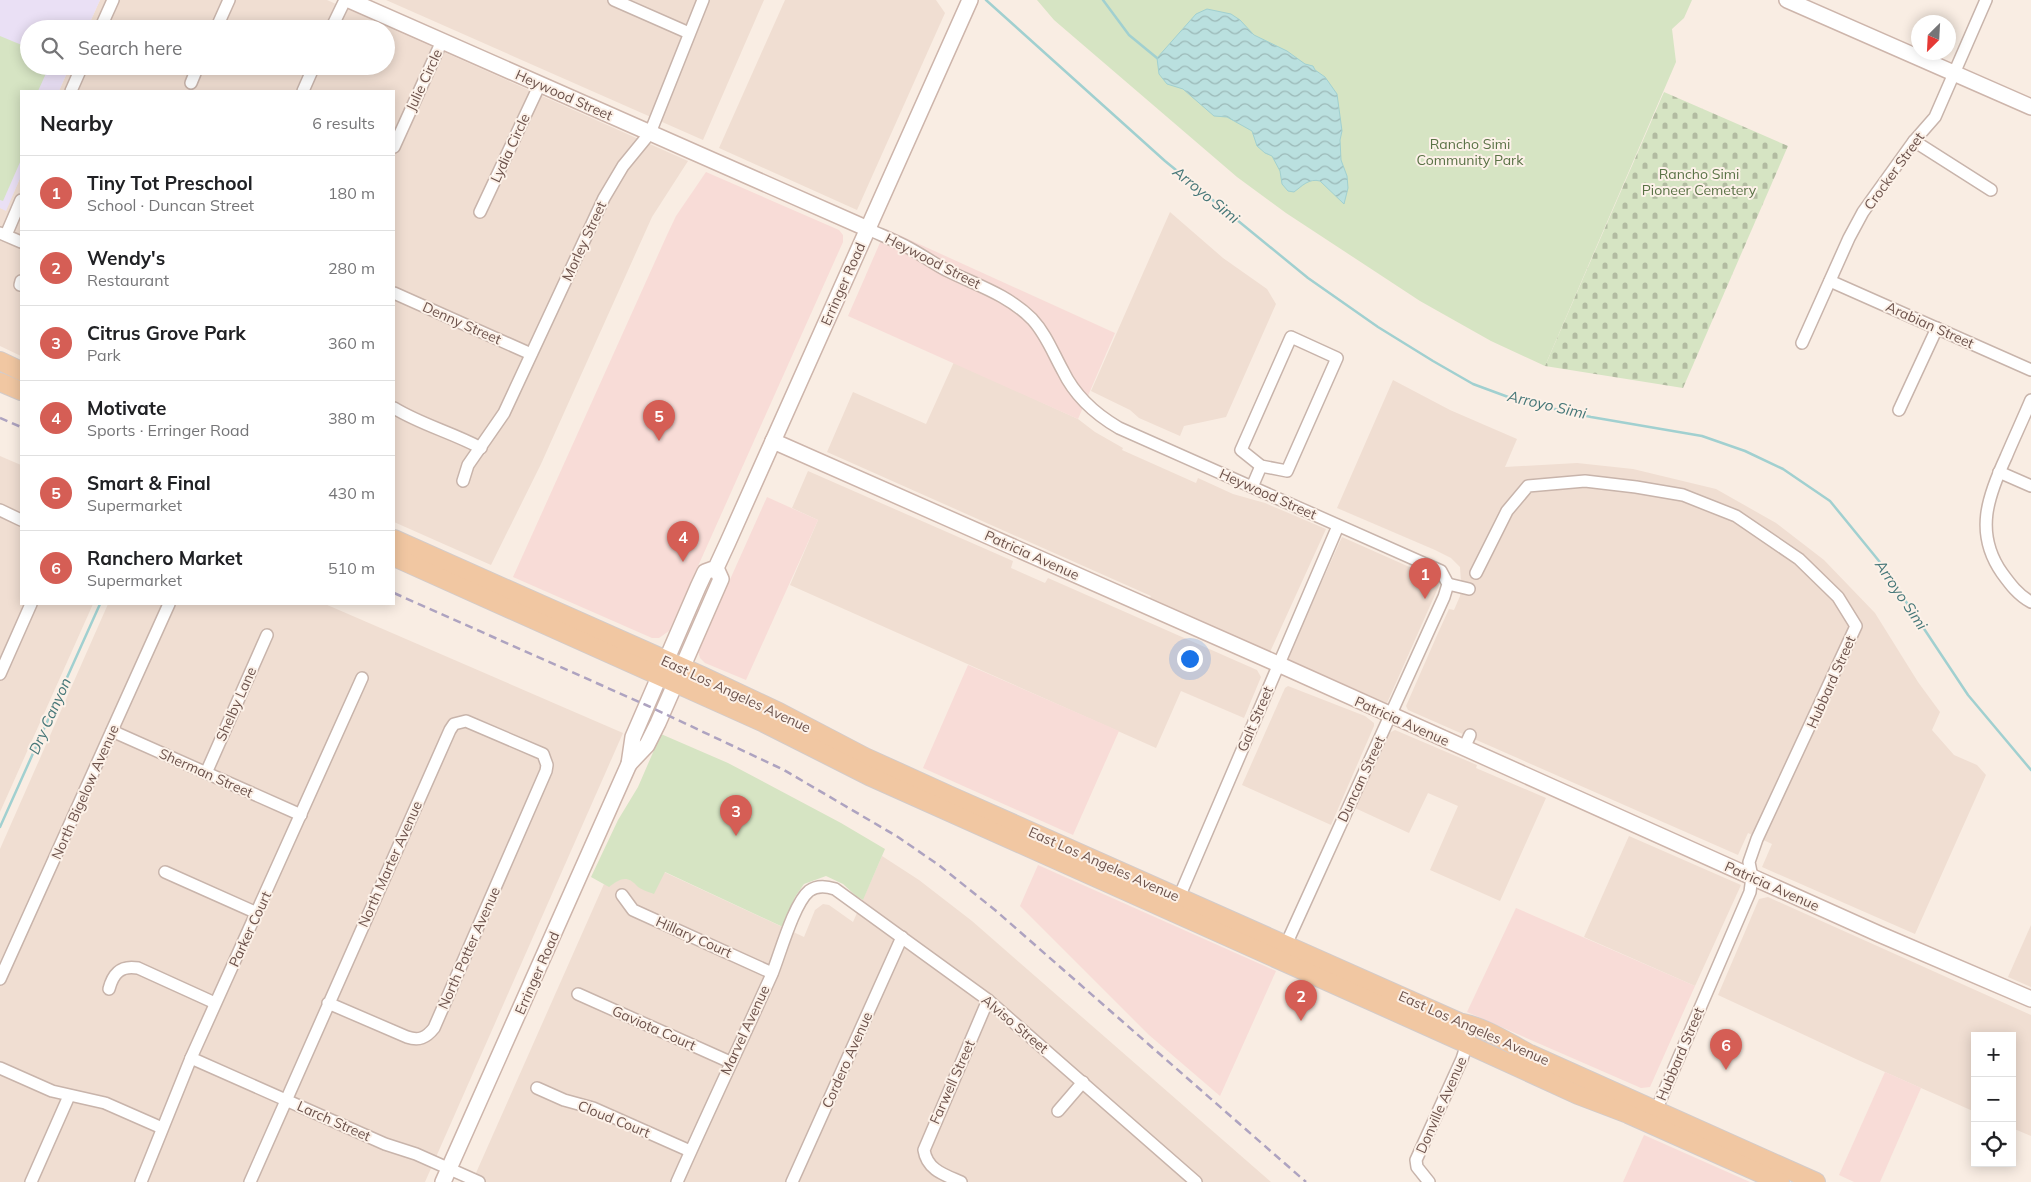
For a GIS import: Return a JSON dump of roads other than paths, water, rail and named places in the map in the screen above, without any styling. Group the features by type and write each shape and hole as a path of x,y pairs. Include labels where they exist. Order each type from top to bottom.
{"main road":[{"path":"0,361 20,371"},
{"path":"0,382 20,391"},
{"name":"East Los Angeles Avenue","path":"395,539 671,671"},
{"name":"East Los Angeles Avenue","path":"395,557 671,671 779,712 872,760 1175,905 1282,952 1459,1022 1473,1025 1780,1182"},
{"name":"East Los Angeles Avenue","path":"1282,952 1467,1044 1578,1096 1653,1118 1816,1182"}],"street":[{"path":"104,20 113,0"},
{"path":"220,20 229,0"},
{"path":"336,20 345,0"},
{"name":"Heywood Street","path":"349,0 394,20"},
{"path":"614,0 689,33"},
{"name":"Morley Street","path":"463,481 468,465 504,413 604,198 623,166 650,133 703,0"},
{"name":"Erringer Road","path":"446,1176 629,764 633,737 671,671 705,572 716,568 970,0"},
{"path":"1787,0 2031,108"},
{"name":"Crocker Street","path":"1802,343 1863,212 1914,141 1935,117 1952,73 1986,0"},
{"name":"Heywood Street","path":"395,20 908,247 945,269 998,294 1019,307 1033,320 1045,335 1063,373 1089,407 1102,418 1119,428 1441,571 1448,584"},
{"name":"Julie Circle","path":"395,144 442,41"},
{"path":"71,90 78,75"},
{"path":"191,83 194,75"},
{"path":"303,90 310,75"},
{"name":"Lydia Circle","path":"480,212 540,84"},
{"path":"1914,141 1991,190"},
{"path":"20,202 3,234 20,242"},
{"name":"Arabian Street","path":"1830,281 2031,370"},
{"name":"Denny Street","path":"395,293 531,354"},
{"path":"1899,410 1937,328"},
{"path":"1291,337 1337,358 1288,471 1261,466 1241,450 1291,337"},
{"path":"2031,400 1999,472 1986,512 1987,537 1990,551 2012,588 2031,602"},
{"path":"395,409 416,422 459,436 480,448"},
{"name":"Patricia Avenue","path":"774,441 1278,664 1390,716 1467,741 1752,877 2031,999"},
{"path":"1252,487 1261,466"},
{"path":"1999,472 2031,486"},
{"name":"Hubbard Street","path":"1476,573 1506,511 1528,486 1585,482 1636,487 1683,495 1736,516 1799,559 1838,597 1856,626 1757,839 1750,862 1752,877 1750,892 1653,1118"},
{"path":"0,510 20,520"},
{"name":"Galt Street","path":"1175,905 1338,526"},
{"path":"1448,584 1469,589"},
{"name":"Duncan Street","path":"1282,952 1444,597 1448,584"},
{"path":"0,674 31,605"},
{"name":"North Bigelow Avenue","path":"0,977 169,605"},
{"name":"Shelby Lane","path":"206,773 267,635"},
{"name":"Parker Court","path":"141,1182 215,1003 362,678"},
{"name":"North Marter Avenue","path":"250,1182 328,1003 454,724 466,720 544,754 546,760"},
{"name":"Sherman Street","path":"112,732 301,816"},
{"name":"North Potter Avenue","path":"328,1003 407,1037 414,1039 422,1038 429,1034 434,1028 546,770 546,760"},
{"path":"165,872 257,913"},
{"name":"Alviso Street","path":"821,887 826,886 834,889 988,1000 1196,1182"},
{"name":"Marvel Avenue","path":"676,1182 772,973 799,904 809,891 821,887"},
{"name":"Hillary Court","path":"622,895 633,910 772,973"},
{"name":"Cordero Avenue","path":"792,1182 902,937"},
{"path":"109,989 114,975 120,969 129,966 138,968 215,1003"},
{"name":"Gaviota Court","path":"578,994 730,1062"},
{"name":"Farwell Street","path":"961,1182 939,1172 928,1164 924,1150 925,1142 988,1000"},
{"name":"Donville Avenue","path":"1429,1182 1417,1167 1416,1160 1467,1044 1473,1025"},
{"name":"Larch Street","path":"191,1058 385,1144 416,1154 446,1176 479,1182"},
{"path":"0,1068 52,1091 105,1103 162,1128"},
{"path":"1058,1111 1083,1082"},
{"name":"Cloud Court","path":"537,1088 564,1100 593,1108 690,1151"},
{"path":"31,1182 69,1096"}],"water":[{"path":"1207,9 1231,14 1240,20 1254,35 1287,51 1305,64 1313,66 1315,70 1325,77 1337,94 1342,131 1340,140 1341,160 1347,176 1348,188 1344,204 1320,181 1316,180 1303,185 1294,192 1288,191 1282,184 1280,171 1272,156 1257,146 1252,131 1227,117 1214,116 1183,89 1167,84 1159,74 1157,58 1196,14"}],"waterway":[{"name":"Arroyo Simi","path":"986,0 1165,161 1308,278 1378,327 1433,361 1473,384 1519,401 1591,417 1702,436 1745,451 1783,469 1830,501 1879,561 1968,695 2031,770"},
{"path":"1103,0 1129,35 1157,58"},
{"name":"Dry Canyon","path":"0,827 100,605"}],"railway":[{"path":"0,418 20,427"},
{"path":"395,593 646,705 784,770 898,837 940,866 995,910 1306,1182"}],"place":[{"name":"Smart & Final","path":"659,441"},
{"name":"Motivate","path":"683,562"},
{"name":"Tiny Tot Preschool","path":"1425,599"},
{"name":"Citrus Grove Park","path":"736,836"},
{"name":"Wendy's","path":"1301,1021"},
{"name":"Ranchero Market","path":"1726,1070"}],"park label":[{"name":"Rancho Simi Community Park","path":"1470,152"},
{"name":"Rancho Simi Pioneer Cemetery","path":"1699,182"}]}
